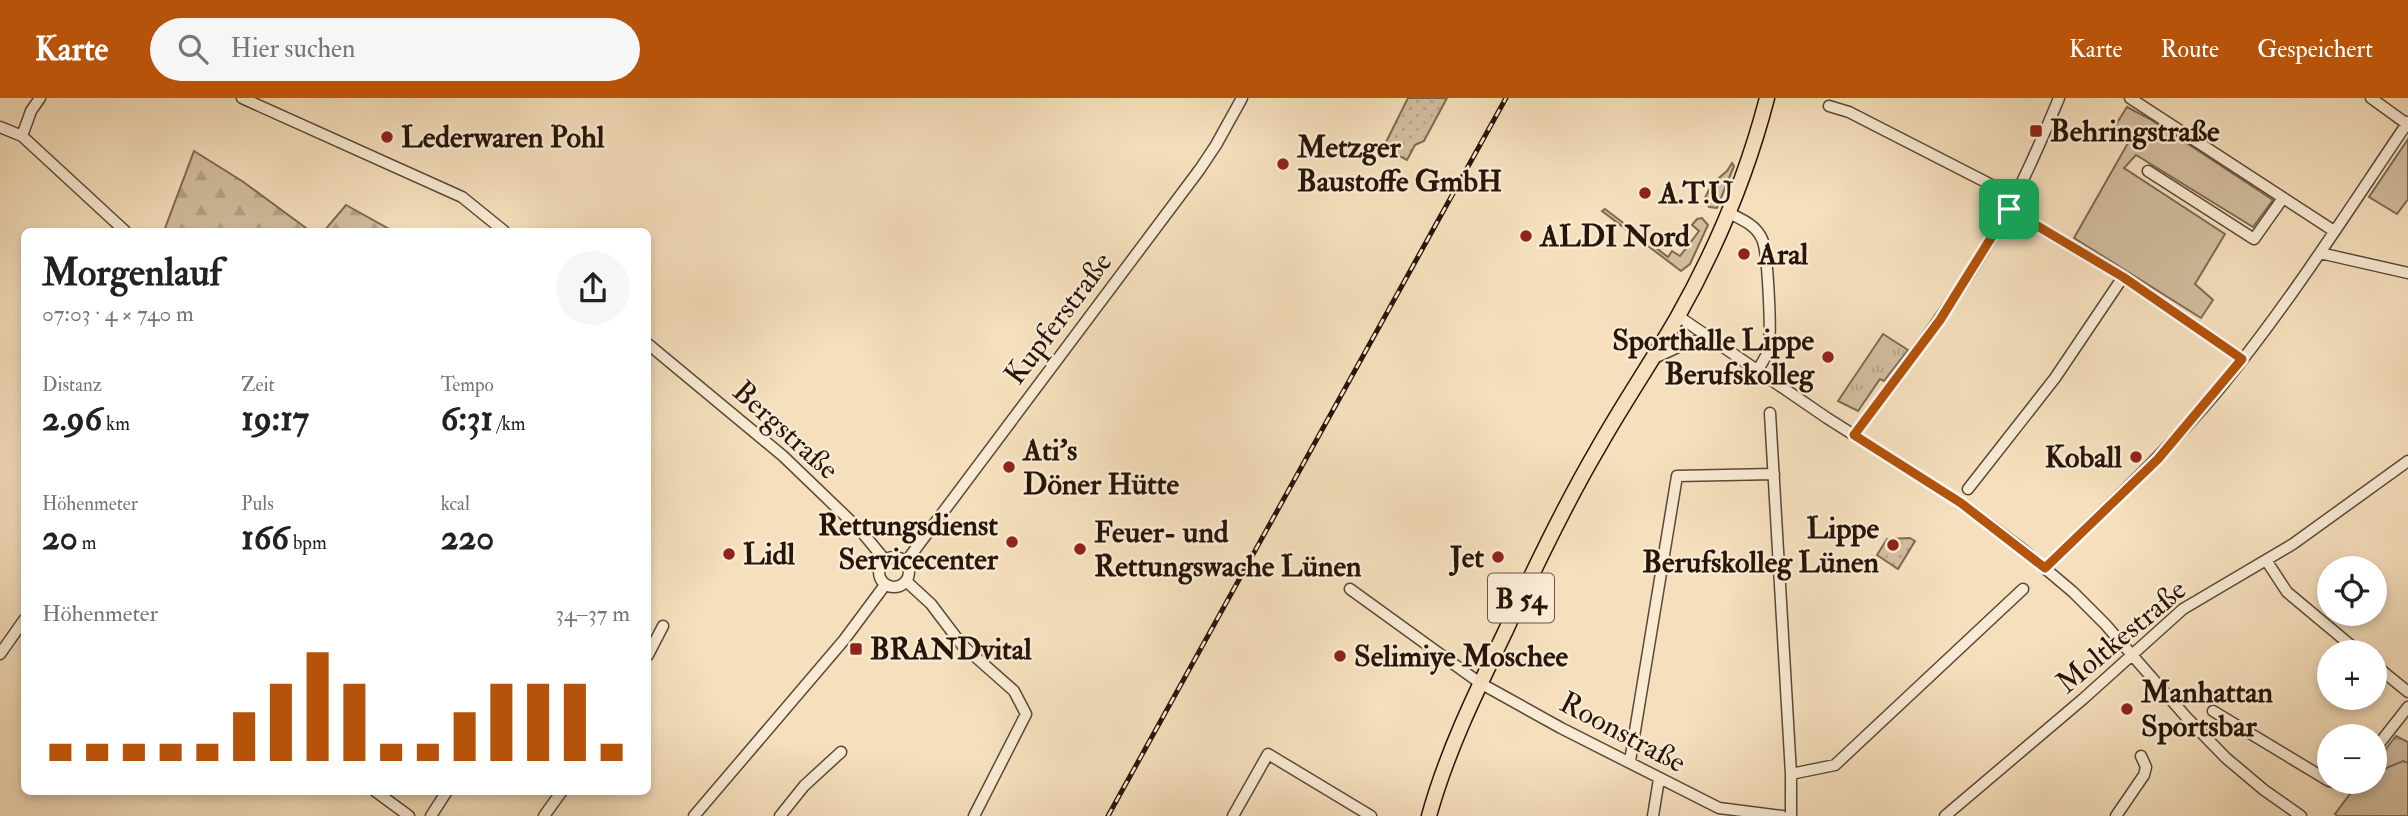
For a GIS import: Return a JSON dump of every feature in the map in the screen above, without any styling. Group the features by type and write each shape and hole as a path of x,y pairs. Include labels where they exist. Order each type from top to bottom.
{"main road":[{"name":"B 54","path":"1429,816 1440,780 1480,683 1568,502 1678,316 1708,259 1752,153 1767,98"}],"street":[{"path":"22,136 31,111 40,98"},
{"path":"242,98 462,197 500,228"},
{"name":"Kupferstraße","path":"905,562 1200,169 1242,98"},
{"path":"1854,435 1940,320 2009,209 2059,98"},
{"path":"2130,98 2334,231"},
{"path":"2045,568 2158,459 2242,359 2320,253 2408,123 2371,98"},
{"path":"1829,106 1849,111 2015,197"},
{"path":"0,127 22,136 122,228"},
{"path":"2148,171 2254,239 2283,198"},
{"path":"2009,209 2123,277 2242,359"},
{"path":"1728,213 1745,221 1764,241 1769,346 1757,371"},
{"path":"2320,253 2408,273"},
{"path":"1968,489 2054,378 2123,277"},
{"path":"1678,316 1757,371 1961,503 2045,568 2073,592 2132,654 2187,719 2226,758 2301,816"},
{"path":"1652,359 1689,342 1712,340"},
{"name":"Bergstraße","path":"651,346 783,456 861,531 885,560"},
{"path":"1770,413 1791,774 1791,816"},
{"name":"Moltkestraße","path":"1945,816 2183,609 2319,527 2408,461"},
{"path":"1629,761 1676,476 1774,474"},
{"path":"898,558 905,562 909,572 906,581 896,587 886,585 878,572 885,560 898,558"},
{"path":"2266,560 2287,593 2344,640"},
{"path":"906,581 931,604 962,646 1014,691 1026,714 974,816"},
{"path":"694,816 844,640 886,585"},
{"name":"Roonstraße","path":"1350,589 1480,683 1561,728 1719,808 1782,816"},
{"path":"1791,774 1835,765 2023,589"},
{"path":"0,654 21,624"},
{"path":"651,649 663,626"},
{"path":"2387,675 2408,692"},
{"path":"2387,733 2408,707"},
{"path":"2213,711 2317,774"},
{"path":"780,816 804,786 841,752"},
{"path":"1233,816 1268,754 1371,816"},
{"path":"2116,816 2144,775 2146,767 2141,756"},
{"path":"1653,816 1659,779"},
{"path":"380,795 409,816"},
{"path":"431,816 444,795"},
{"path":"544,816 559,795"},
{"path":"1958,806 1964,816"}],"green space":[{"path":"1408,98 1447,98 1424,141 1415,145 1407,160 1383,148"},
{"path":"2127,107 2150,119 2273,200 2253,227 2136,155 2124,168 2225,234 2195,284 2213,300 2201,318 2074,238 2128,143 2113,129"},
{"path":"2408,139 2408,199 2397,214 2369,197"},
{"path":"194,151 242,181 306,228 165,228"},
{"path":"1732,163 1734,166 1717,208 1709,207 1704,200 1712,184"},
{"path":"346,205 387,228 327,228"},
{"path":"1605,209 1668,257 1672,251 1680,256 1699,231 1692,225 1697,219 1702,218 1708,225 1690,264 1681,271 1602,211"},
{"path":"1883,334 1908,350 1884,381 1880,379 1858,411 1838,401"},
{"path":"1910,538 1915,541 1898,569 1877,555 1887,539"},
{"path":"2396,736 2408,742 2408,763 2403,761 2387,768 2387,748"},
{"path":"2403,760 2408,763 2408,816 2335,814 2350,794 2387,794 2387,767"}],"railway":[{"path":"1108,816 1506,98"}],"place":[{"name":"Behringstraße","path":"2036,131"},
{"name":"Lederwaren Pohl","path":"387,137"},
{"name":"Metzger Baustoffe GmbH","path":"1283,164"},
{"name":"A.T.U","path":"1645,193"},
{"name":"ALDI Nord","path":"1526,236"},
{"name":"Aral","path":"1744,254"},
{"name":"Sporthalle Lippe Berufskolleg","path":"1828,357"},
{"name":"Koball","path":"2136,457"},
{"name":"Ati's Döner Hütte","path":"1009,467"},
{"name":"Rettungsdienst Servicecenter","path":"1012,542"},
{"name":"Lippe Berufskolleg Lünen","path":"1893,545"},
{"name":"Feuer- und Rettungswache Lünen","path":"1080,549"},
{"name":"Lidl","path":"729,554"},
{"name":"Jet","path":"1498,557"},
{"name":"BRANDvital","path":"856,649"},
{"name":"Selimiye Moschee","path":"1340,656"},
{"name":"Manhattan Sportsbar","path":"2127,709"}],"route":[{"path":"2009,209 2123,277 2242,359 2158,459 2045,568 1961,503 1854,435 1940,320 2009,209"}]}
